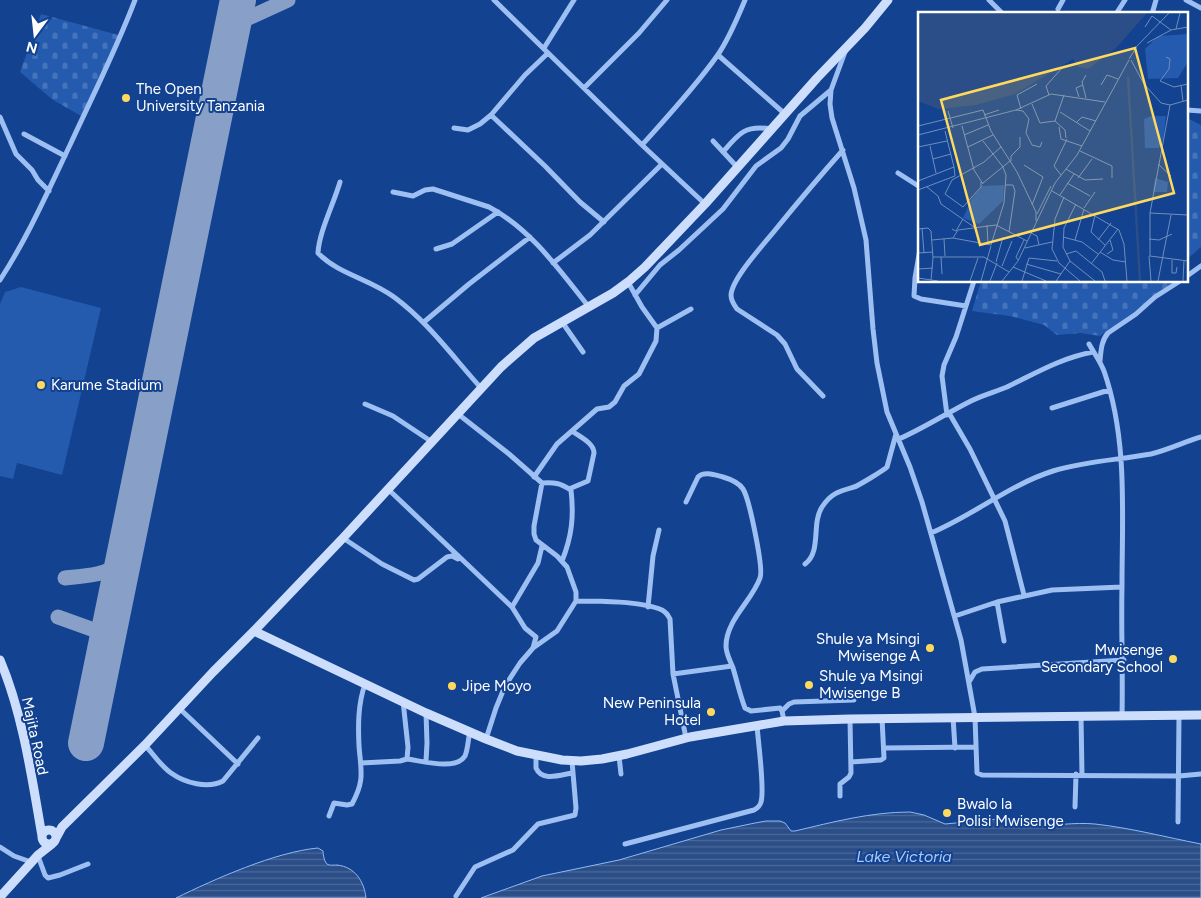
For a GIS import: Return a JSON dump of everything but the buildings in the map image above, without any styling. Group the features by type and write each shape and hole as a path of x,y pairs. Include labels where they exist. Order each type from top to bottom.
{"main road":[{"path":"0,897 38,855 49,836 62,827 145,745 179,707 389,490 481,388 534,338 589,307 628,282 645,267 738,168 888,0"},
{"path":"254,631 426,712 517,751 536,756 572,761 589,761 619,756 686,738 784,721 882,718 1201,715"},
{"name":"Majita Road","path":"0,660 11,690 40,819 49,836"}],"street":[{"path":"0,280 49,192 123,31 135,0"},
{"path":"494,0 705,204"},
{"path":"454,128 468,130 480,124 491,115 546,50 574,0"},
{"path":"584,88 639,33 667,0"},
{"path":"642,145 680,103 718,55 729,36 745,0"},
{"path":"989,0 1001,12"},
{"path":"1058,9 1063,0"},
{"path":"1117,12 1125,0"},
{"path":"1186,0 1201,8"},
{"path":"846,49 831,90 832,118 863,222 877,363 887,412 899,439 931,532 955,616 975,717 976,771 980,775 1179,776 1201,774"},
{"path":"718,55 785,114"},
{"path":"635,295 660,265 723,209 756,166 780,148 788,139 800,116 831,90"},
{"path":"1188,110 1201,111"},
{"path":"491,115 580,202 604,222"},
{"path":"0,117 16,154 49,192"},
{"path":"723,152 746,130 758,127 772,129"},
{"path":"24,134 65,156"},
{"path":"713,140 738,168"},
{"path":"823,396 797,369 785,344 778,335 737,309 731,296 737,280 756,254 808,189 843,150"},
{"path":"553,263 590,235 662,164"},
{"path":"898,173 918,186"},
{"path":"340,182 318,244 318,253 325,260 387,292 424,322 481,388"},
{"path":"393,192 413,196 433,189 490,207 530,237 589,307"},
{"path":"436,249 452,244 498,212"},
{"path":"424,322 530,237"},
{"path":"918,259 914,278 914,296 921,300 966,306"},
{"path":"1188,275 1201,266"},
{"path":"534,477 557,444 597,409 612,406 624,386 639,374 656,341 657,328 628,282"},
{"path":"974,282 956,337 944,365 942,376 948,414 966,442 1005,521 1024,596"},
{"path":"1100,361 1104,337 1136,314 1154,297 1178,282"},
{"path":"657,328 692,308"},
{"path":"562,322 582,352"},
{"path":"1089,344 1100,361 1115,412 1120,458 1123,496 1122,587 1124,660 1122,716"},
{"path":"899,439 972,401 1005,388 1061,360 1093,352"},
{"path":"1052,408 1109,390"},
{"path":"365,404 393,416 432,442"},
{"path":"458,414 510,454 542,483 554,482 562,484 571,490 573,524 562,561"},
{"path":"569,490 588,481 594,453 592,445 572,431"},
{"path":"805,564 813,556 816,524 822,508 834,493 855,487 887,467 896,433"},
{"path":"931,532 953,524 995,498 1054,471 1098,461 1163,451 1201,437"},
{"path":"686,502 700,475 705,474 724,478 736,482 742,488 746,497 759,552 761,575 754,590 732,623 727,638 727,654 745,708 751,711 777,708 782,711 784,721"},
{"path":"486,738 505,686 520,663 533,648 557,631 576,601 567,566 542,546 536,540 534,534 542,483"},
{"path":"389,490 512,607 525,628 536,637 533,648"},
{"path":"648,607 652,564 659,530"},
{"path":"343,538 382,564 414,580 449,556 463,561"},
{"path":"512,607 538,563 542,546"},
{"path":"955,616 997,602 1052,590 1122,587"},
{"path":"576,601 621,603 664,611 670,619 673,674 686,738"},
{"path":"997,602 1004,641"},
{"path":"969,682 975,672 982,669 1124,660"},
{"path":"673,674 732,666"},
{"path":"329,816 334,804 352,804 361,783 363,772 359,721 362,694 366,684"},
{"path":"782,711 794,702 854,700"},
{"path":"403,701 408,748 407,759"},
{"path":"179,707 238,764"},
{"path":"426,712 426,761"},
{"path":"1178,822 1179,715"},
{"path":"1075,807 1079,774 1081,716"},
{"path":"953,717 955,748"},
{"path":"851,762 881,760 884,756 882,718"},
{"path":"840,796 840,784 850,776 850,719"},
{"path":"624,844 754,810 759,807 762,791 757,725"},
{"path":"361,763 407,759 448,764 459,762 465,755 470,731"},
{"path":"145,745 171,773 181,779 201,784 217,784 223,781 258,738"},
{"path":"884,748 975,747"},
{"path":"536,756 536,768 542,776 548,777 572,773"},
{"path":"619,756 621,774"},
{"path":"456,896 475,867 513,850 538,824 575,815 572,761"},
{"path":"0,847 14,856 32,862"},
{"path":"38,855 45,875 48,878 88,864"}],"green space":[{"path":"41,14 122,36 85,118 53,100 20,72"},
{"path":"1188,118 1201,125 1201,247 1188,258"},
{"path":"981,282 1177,282 1100,336 1081,333 1057,335 1044,325 1010,316 972,311"},
{"name":"Karume Stadium","path":"21,287 101,308 62,475 17,463 13,479 0,476 0,304 5,292"}],"water":[{"name":"Lake Victoria","path":"910,812 924,815 945,824 1009,818 1031,820 1033,826 1079,823 1095,824 1135,830 1201,844 1201,898 481,898 542,876 619,860 721,830 755,823 780,821 785,823 791,831 795,831 866,816"},
{"path":"318,848 323,851 327,864 343,866 358,876 366,898 176,898 264,861"}],"taxiway":[{"path":"233,25 288,0"},
{"path":"65,578 88,576 110,570 123,563"},
{"path":"58,617 108,635"}],"runway":[{"path":"86,743 238,0"}],"place":[{"name":"The Open University Tanzania","path":"126,98"},
{"name":"Karume Stadium","path":"41,385"},
{"name":"Shule ya Msingi Mwisenge A","path":"930,648"},
{"name":"Mwisenge Secondary School","path":"1173,659"},
{"name":"Shule ya Msingi Mwisenge B","path":"809,685"},
{"name":"Jipe Moyo","path":"452,686"},
{"name":"New Peninsula Hotel","path":"711,712"},
{"name":"Bwalo la Polisi Mwisenge","path":"947,813"}]}
